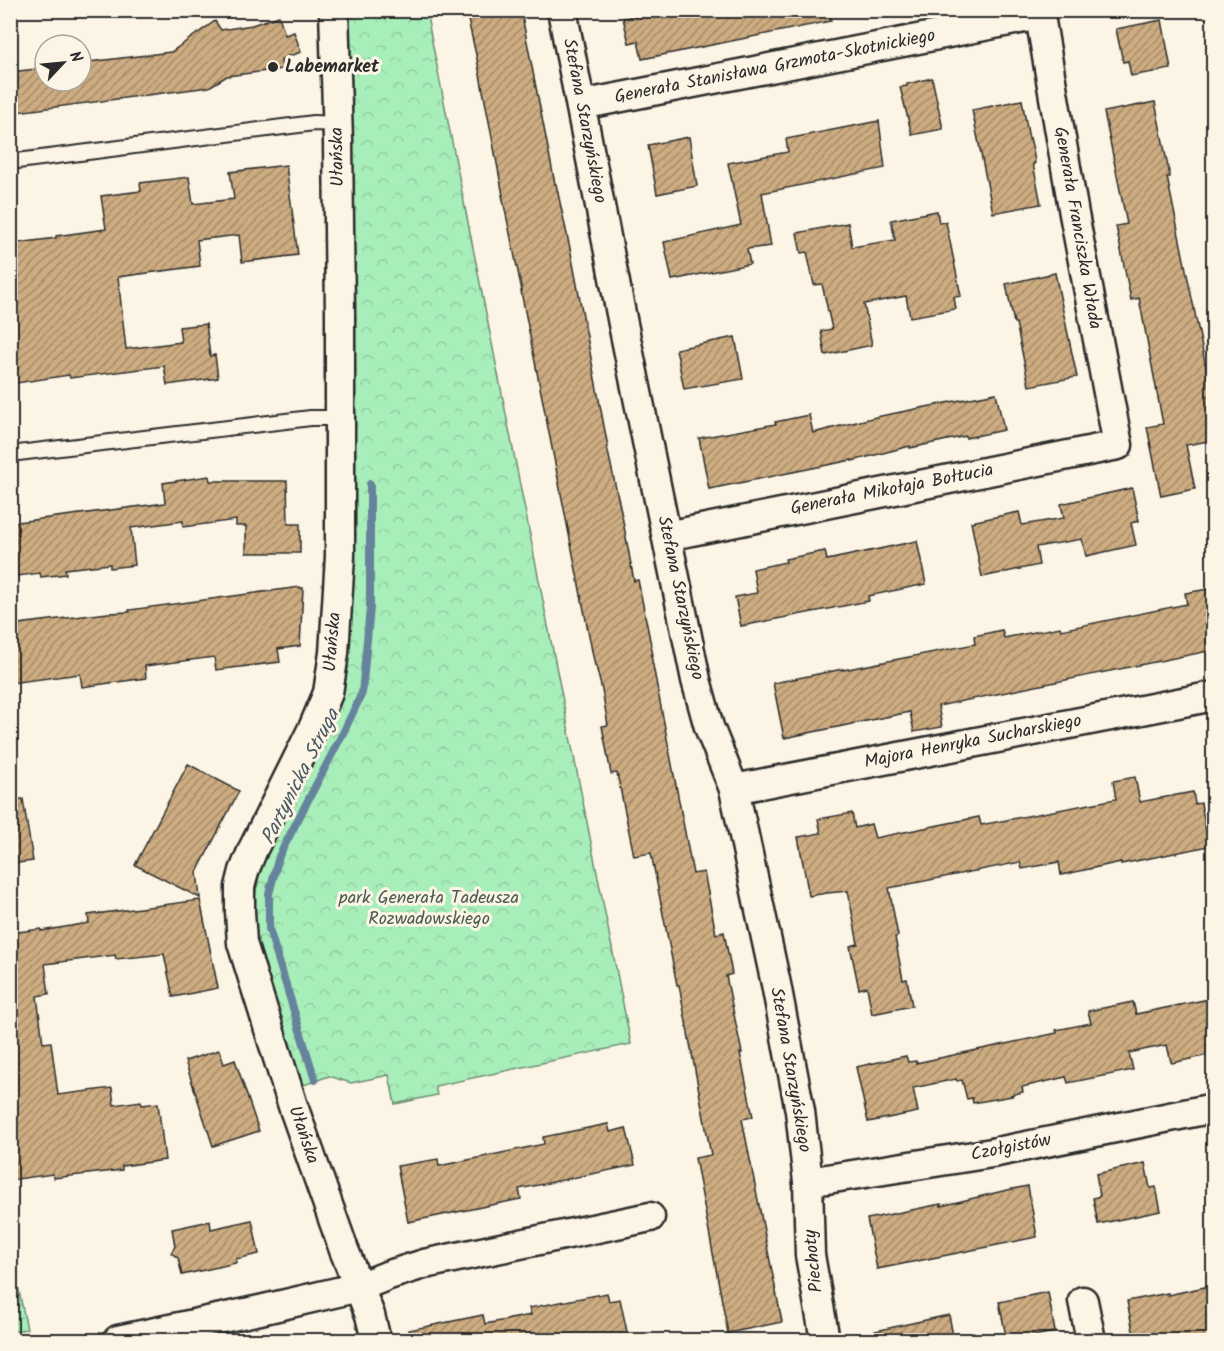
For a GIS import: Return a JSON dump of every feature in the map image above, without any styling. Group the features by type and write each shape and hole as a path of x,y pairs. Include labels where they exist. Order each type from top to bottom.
{"street":[{"name":"Ułańska","path":"334,10 340,313 339,556 334,653 328,693 244,871 240,887 240,912 242,943 293,1106 344,1250 370,1315 376,1341"},
{"name":"Stefana Starzyńskiego","path":"562,10 696,680 709,727 734,789 773,971 800,1111 808,1182"},
{"name":"Generała Stanisława Grzmota-Skotnickiego","path":"581,105 1039,13"},
{"name":"Generała Franciszka Włada","path":"1039,13 1118,445"},
{"name":"Generała Mikołaja Bołtucia","path":"667,536 1118,445"},
{"name":"Majora Henryka Sucharskiego","path":"734,789 1214,696"},
{"name":"Czołgistów","path":"808,1182 992,1153 1214,1108"},
{"name":"Piechoty","path":"808,1182 810,1255 825,1341"},
{"path":"118,1341 359,1287 424,1264 650,1217"},
{"path":"1083,1301 1091,1341"}],"lane":[{"path":"10,162 314,123 338,124"},
{"path":"10,454 311,418 339,418"}],"green space":[{"name":"park Generała Tadeusza Rozwadowskiego","path":"348,11 426,11 631,1044 435,1086 437,1095 395,1104 389,1075 351,1083 329,1076 301,1086 263,966 255,927 254,900 261,865 271,840 338,709 348,666 355,546 350,193 352,92"},
{"path":"10,1248 27,1329 11,1332 10,1332"}],"building":[{"path":"632,10 830,10 831,21 642,59 638,41 629,43 623,18 633,16"},
{"path":"466,11 521,11 571,253 634,581 638,580 653,655 651,655 693,874 704,872 716,934 724,932 732,974 726,976 753,1117 742,1119 782,1322 728,1333 695,1158 711,1155 679,985 677,985 651,853 634,856 617,773 611,774 602,726 608,725 602,690 595,666"},
{"path":"279,16 285,35 294,32 301,52 281,59 282,69 227,76 209,87 10,113 10,72 33,69 33,93 93,93 93,62 171,52 215,21 221,30 252,25"},
{"path":"1162,20 1171,69 1131,76 1128,61 1123,62 1116,29"},
{"path":"932,78 943,129 912,135 900,87"},
{"path":"1022,100 1033,150 1035,163 1033,164 1041,204 993,213 972,110"},
{"path":"1155,102 1170,177 1167,177 1214,406 1214,440 1186,445 1195,489 1161,496 1147,427 1163,424 1139,298 1131,300 1116,226 1127,224 1104,112"},
{"path":"879,121 885,168 762,193 771,246 747,249 750,264 672,280 664,242 741,225 728,163 788,152 786,139"},
{"path":"689,137 697,186 657,194 648,145"},
{"path":"286,165 298,255 242,262 239,235 197,240 200,266 118,277 126,349 181,342 179,327 206,324 210,356 215,355 218,378 167,385 164,366 70,378 69,375 10,384 10,244 106,229 101,196 141,191 140,183 189,177 193,204 234,199 230,172"},
{"path":"937,211 939,223 946,222 961,296 954,297 956,309 910,317 906,296 864,304 872,345 825,355 821,331 832,329 822,284 814,285 807,252 801,253 797,233 848,223 852,247 895,240 891,220"},
{"path":"1055,273 1077,377 1029,386 1006,284"},
{"path":"735,337 743,379 684,389 676,349"},
{"path":"996,393 1004,430 910,448 910,446 852,461 709,489 699,438 776,424 775,422 809,415 813,433 876,417"},
{"path":"209,476 210,481 287,481 288,524 300,524 300,553 246,553 246,526 236,526 236,520 183,527 183,521 131,528 135,565 110,568 110,564 65,569 66,574 41,577 40,573 10,577 10,523 165,503 163,483"},
{"path":"1132,488 1139,521 1131,523 1136,545 1086,556 1082,539 1036,547 1039,565 982,577 971,522 1019,512 1022,525 1064,518 1061,504"},
{"path":"917,541 926,584 868,596 869,601 741,626 735,597 757,593 753,569 786,562 785,559 825,551 827,560"},
{"path":"303,588 300,646 278,649 280,662 216,670 214,657 145,666 146,678 82,687 80,674 10,683 10,625 130,612 129,610"},
{"path":"1214,588 1214,650 938,706 942,727 914,732 910,712 784,738 773,683 975,644 974,636 1002,630 1004,638 1060,627 1061,630 1187,604 1185,593"},
{"path":"188,764 239,791 197,872 200,898 135,865"},
{"path":"1135,777 1140,802 1193,792 1195,804 1201,803 1209,846 1061,875 1059,862 1022,869 1020,862 889,888 903,980 907,979 912,1006 872,1014 867,987 859,989 850,946 858,944 848,891 809,896 798,837 821,833 818,819 852,813 855,828 871,824 875,838 979,817 981,825 1116,799 1113,781"},
{"path":"23,799 33,861 10,864 10,800"},
{"path":"200,900 218,988 173,997 164,954 116,959 115,955 45,964 49,994 37,996 43,1043 51,1042 58,1095 112,1088 114,1105 141,1101 142,1105 158,1103 165,1160 122,1166 122,1170 54,1178 53,1174 10,1180 10,933 41,929 41,931 89,923 88,915"},
{"path":"1214,998 1214,1054 1172,1063 1167,1045 1129,1053 1133,1070 1068,1083 1066,1077 1022,1087 1023,1092 1012,1096 973,1103 972,1098 967,1099 962,1080 957,1081 956,1079 913,1088 918,1112 868,1122 856,1067 906,1056 908,1062 916,1061 916,1063 1057,1033 1056,1030 1091,1023 1088,1011 1133,1002 1136,1014"},
{"path":"219,1050 224,1064 235,1060 259,1131 213,1146 185,1061"},
{"path":"608,1124 610,1132 626,1128 635,1165 519,1189 521,1199 408,1222 397,1166 438,1159 439,1166 544,1144 543,1137"},
{"path":"1145,1163 1150,1188 1156,1187 1161,1211 1098,1224 1093,1198 1100,1196 1096,1174"},
{"path":"1028,1186 1037,1237 877,1269 867,1219 941,1204 941,1206"},
{"path":"252,1220 259,1254 236,1259 236,1263 182,1275 178,1258 171,1253 175,1246 172,1229 210,1221 211,1229"},
{"path":"1214,1285 1214,1336 1193,1341 1135,1341 1127,1301"},
{"path":"1048,1292 1055,1332 1007,1341 999,1302"},
{"path":"607,1293 609,1301 620,1299 629,1341 410,1341 409,1330 483,1315 485,1324 531,1315 529,1308"},
{"path":"949,1315 954,1341 876,1341 875,1331"}],"waterway":[{"name":"Partynicka Struga","path":"315,1080 269,929 269,894 279,856 362,693 370,608 370,484"}],"place":[{"name":"Labemarket","path":"273,67"}]}
